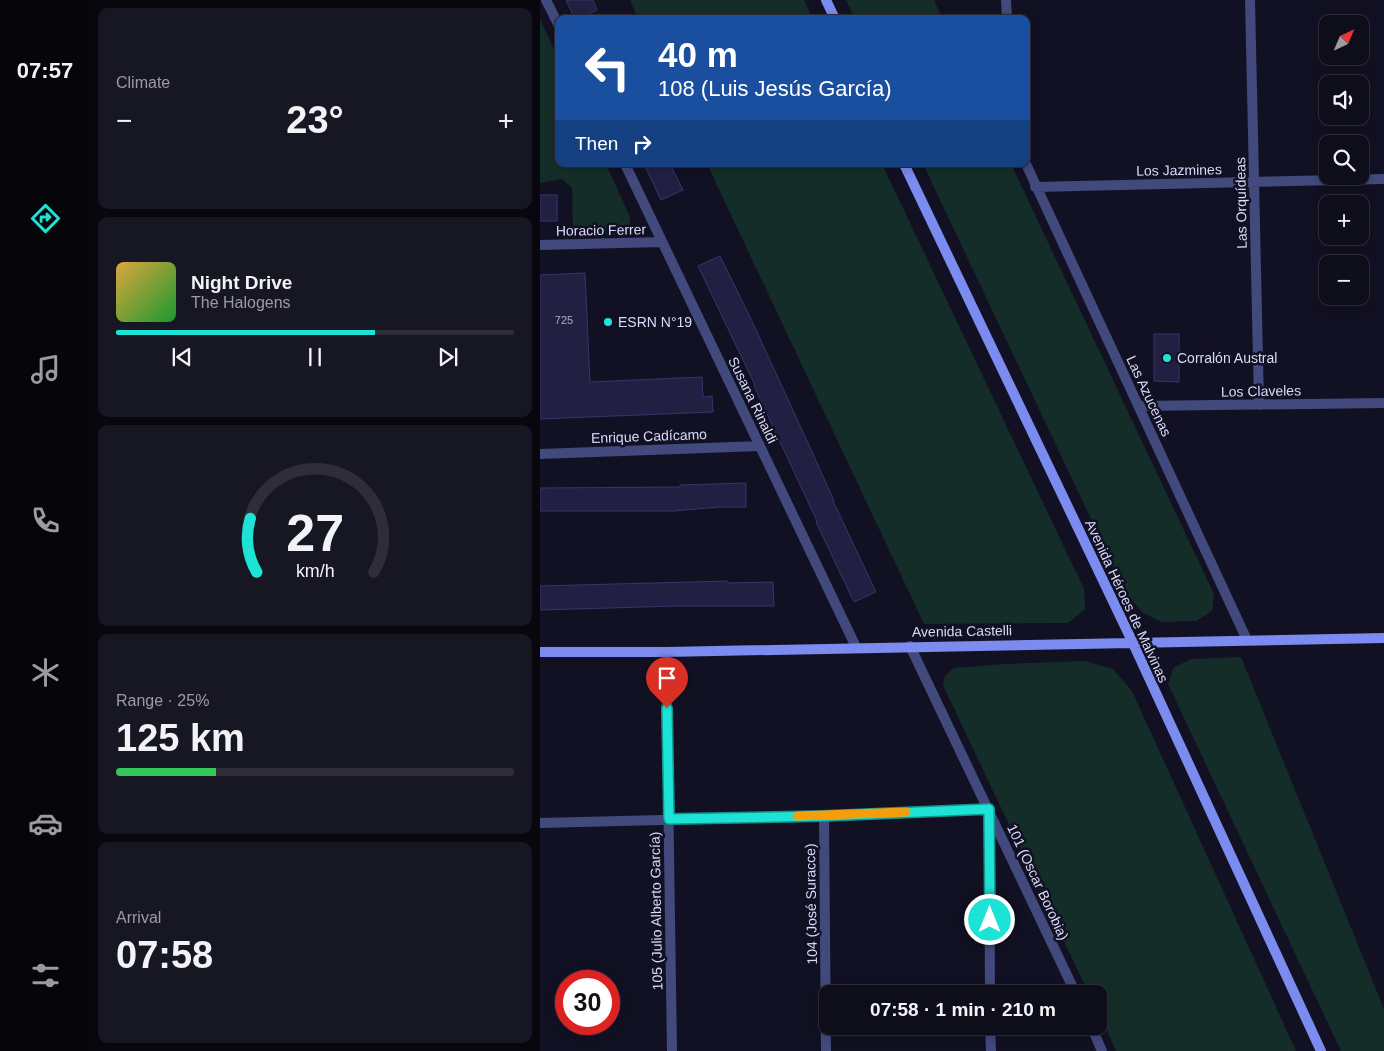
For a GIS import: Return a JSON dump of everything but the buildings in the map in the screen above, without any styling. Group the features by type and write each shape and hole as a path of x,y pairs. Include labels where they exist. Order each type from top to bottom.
{"main road":[{"path":"826,0 833,15"},
{"name":"Avenida Héroes de Malvinas","path":"905,167 1132,641 1321,1051"},
{"name":"Avenida Castelli","path":"540,652 666,652 1132,641 1384,638"}],"street":[{"path":"546,0 555,18"},
{"path":"1006,0 1007,15"},
{"name":"Las Orquídeas","path":"1250,0 1259,405"},
{"name":"Susana Rinaldi","path":"626,167 856,647"},
{"name":"Las Azucenas","path":"1027,167 1247,640"},
{"name":"Los Jazmines","path":"1035,187 1384,178"},
{"name":"Horacio Ferrer","path":"540,245 662,242"},
{"name":"Los Claveles","path":"1139,406 1384,404"},
{"name":"Enrique Cadícamo","path":"540,454 760,446"},
{"name":"101 (Oscar Borobia)","path":"910,646 1072,985"},
{"name":"105 (Julio Alberto García)","path":"666,652 672,1051"},
{"path":"540,823 824,816 989,809 990,985"},
{"name":"104 (José Suracce)","path":"824,816 826,1051"},
{"path":"990,1035 990,1051"},
{"path":"1095,1035 1102,1051"}],"green space":[{"path":"630,0 804,0 811,15 636,15"},
{"path":"846,0 934,0 941,15 853,15"},
{"path":"540,19 555,51 555,167 607,167 630,217 629,228 622,234 573,236 572,188 562,179 540,183"},
{"path":"708,167 883,167 1084,589 1085,609 1068,623 924,624"},
{"path":"924,167 1012,167 1214,594 1212,611 1196,621 1162,622 1143,613 1127,595"},
{"path":"1241,657 1384,1009 1384,1051 1341,1051 1168,684 1173,668 1191,659"},
{"path":"1084,661 1113,669 1132,691 1296,1051 1116,1051 1107,1031 1107,985 1085,985 943,685 945,676 954,668"}],"slow traffic":[{"path":"797,816 906,812"}],"place":[{"name":"ESRN N°19","path":"608,322"},
{"name":"Corralón Austral","path":"1167,358"}],"route":[{"path":"667,708 669,819 824,816 989,809 990,920"}]}
